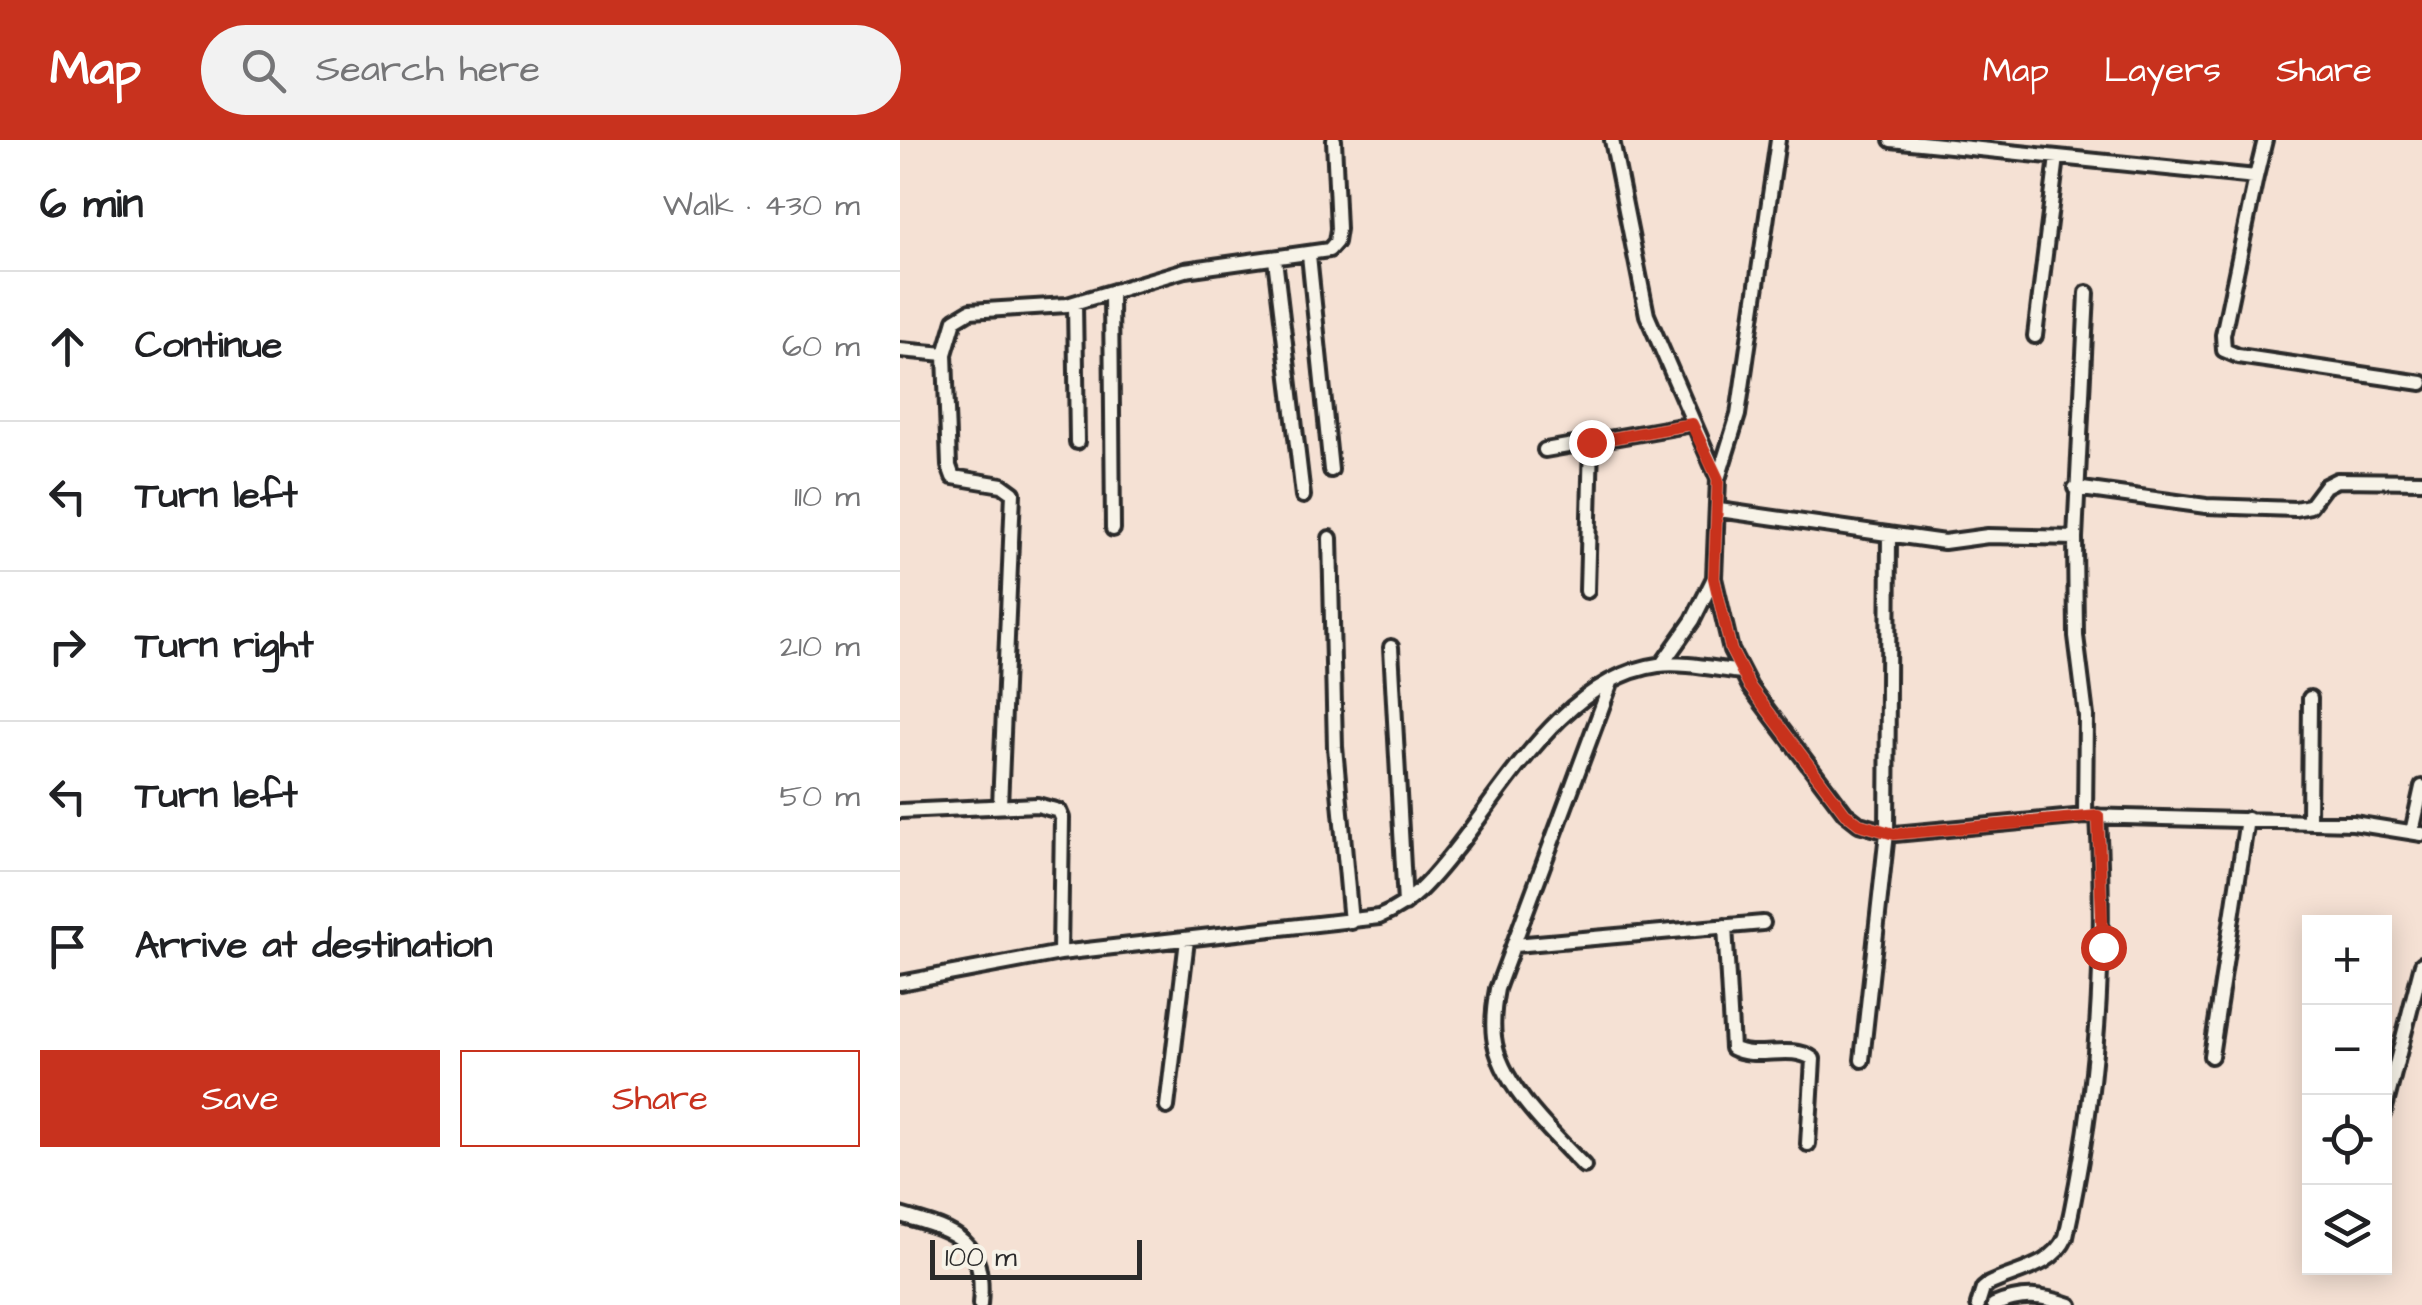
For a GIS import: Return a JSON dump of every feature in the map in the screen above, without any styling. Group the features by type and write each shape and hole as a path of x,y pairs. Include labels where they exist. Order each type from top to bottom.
{"street":[{"path":"1000,806 1013,493 1002,486 959,479 950,472 945,354 952,327 961,314 984,308 1075,303 1185,270 1328,250 1336,242 1338,229 1334,140"},
{"path":"1612,140 1641,294 1661,355 1718,479"},
{"path":"1778,140 1738,415 1718,479 1714,578 1724,630 1742,672 1833,800 1859,824 1886,832 2091,816 2308,821 2417,833 2422,787"},
{"path":"1891,140 2256,177"},
{"path":"2265,140 2223,336 2224,350 2238,356 2422,383"},
{"path":"2036,336 2058,157"},
{"path":"1308,254 1331,470"},
{"path":"1275,259 1303,496"},
{"path":"1111,293 1113,530"},
{"path":"1978,1305 1989,1284 2052,1256 2066,1237 2090,1109 2103,910 2076,636 2075,488 2086,293"},
{"path":"1075,303 1077,442"},
{"path":"900,350 945,354"},
{"path":"1545,450 1692,424"},
{"path":"1586,591 1591,442"},
{"path":"2075,488 2206,506 2296,509 2310,506 2325,486 2338,480 2422,481"},
{"path":"1719,510 1944,542 1988,536 2074,538"},
{"path":"1862,1060 1886,832 1889,534"},
{"path":"1330,538 1334,746 1351,922"},
{"path":"1662,664 1693,620 1714,578"},
{"path":"1391,647 1405,904"},
{"path":"900,984 1060,953 1378,916 1405,904 1431,880 1550,728 1588,694 1612,680 1662,664 1742,672"},
{"path":"1584,1166 1532,1110 1496,1050 1493,1022 1497,989 1612,680"},
{"path":"2308,821 2310,698"},
{"path":"900,811 1000,806 1047,806 1059,811 1060,953"},
{"path":"2211,1056 2247,819"},
{"path":"1515,945 1763,923"},
{"path":"1725,926 1732,1048 1747,1053 1802,1053 1812,1059 1808,1144"},
{"path":"1168,1107 1186,940"},
{"path":"2388,1095 2422,964"},
{"path":"900,1215 953,1231 963,1238 979,1270 980,1305"},
{"path":"1994,1305 2034,1296 2070,1305"}],"route":[{"path":"1591,442 1692,424 1718,479 1714,578 1731,650 1760,702 1833,800 1859,824 1894,834 2098,816 2103,947"}]}
